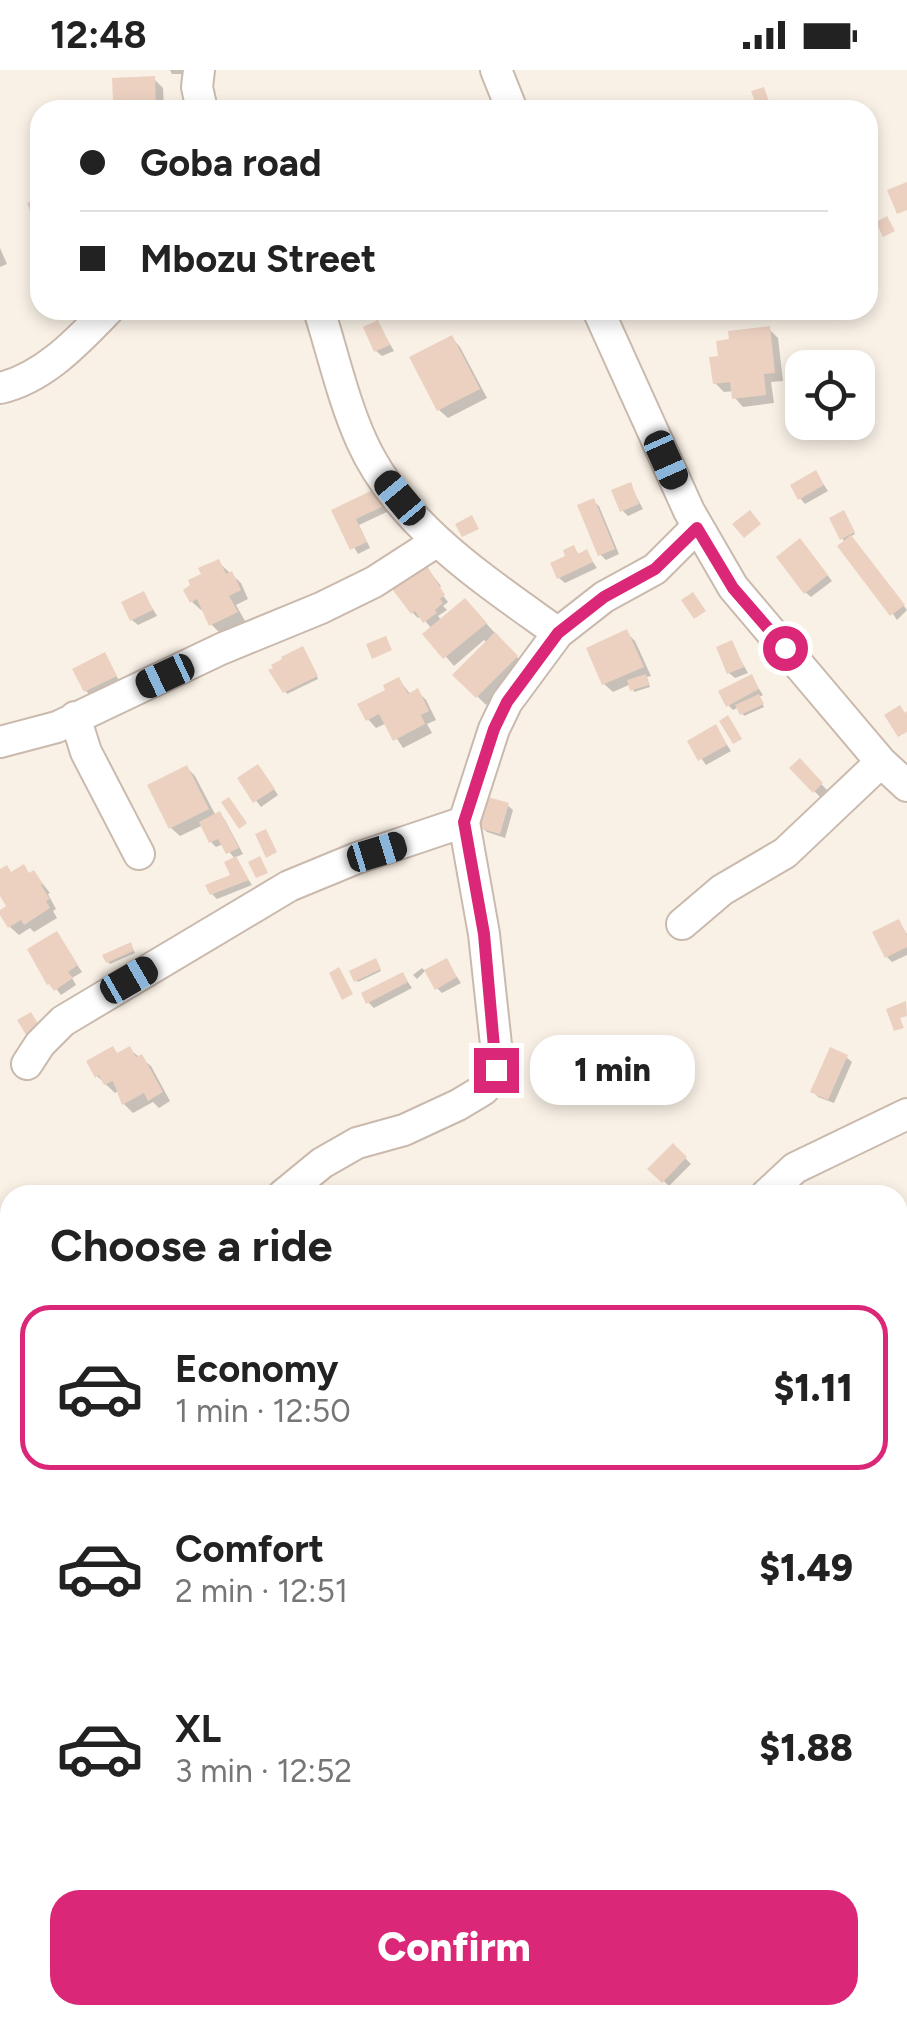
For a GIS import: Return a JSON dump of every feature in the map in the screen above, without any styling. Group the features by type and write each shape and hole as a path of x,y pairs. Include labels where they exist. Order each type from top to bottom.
{"street":[{"path":"198,70 199,100"},
{"path":"496,70 508,100"},
{"path":"0,388 13,385 70,350 98,320"},
{"path":"322,320 362,443 382,476 436,542 558,633"},
{"path":"603,320 697,528 733,588 898,773 785,853 722,890 682,924"},
{"path":"295,1185 322,1163 357,1143 404,1130 458,1104 492,1081 496,1054 486,952 464,822 475,780 507,702 558,633 604,597 655,569 697,528"},
{"path":"0,742 56,727 221,649 321,608 374,582 436,542"},
{"path":"75,718 86,752 138,854"},
{"path":"27,1064 62,1021 259,902 357,858 464,822"},
{"path":"777,1185 795,1168 907,1114"}],"building":[{"path":"155,76 156,100 113,100 112,78"},
{"path":"764,87 769,100 754,100 751,91"},
{"path":"907,182 907,210 897,214 887,190"},
{"path":"887,216 895,231 883,237 878,221"},
{"path":"378,320 390,345 374,352 363,327"},
{"path":"770,326 775,373 764,374 766,395 732,399 730,382 713,384 709,357 718,356 716,341 729,339 728,331"},
{"path":"452,335 480,389 437,411 409,357"},
{"path":"816,470 824,485 798,500 790,485"},
{"path":"631,482 639,504 620,512 611,490"},
{"path":"379,487 388,504 356,519 367,542 350,550 331,510"},
{"path":"594,498 615,549 598,556 577,505"},
{"path":"750,510 761,524 744,538 732,524"},
{"path":"844,510 855,532 840,540 829,518"},
{"path":"472,515 479,529 462,537 455,524"},
{"path":"851,535 905,605 890,616 837,546"},
{"path":"800,538 828,575 804,594 776,557"},
{"path":"574,545 578,554 587,549 593,562 557,579 550,563 565,556 563,550"},
{"path":"219,559 226,574 232,571 241,590 229,596 238,612 209,626 197,599 190,603 183,590 190,585 188,580 201,574 198,568"},
{"path":"426,564 445,595 435,610 437,613 423,623 392,589"},
{"path":"144,591 153,610 130,621 121,602"},
{"path":"693,592 706,611 694,619 681,600"},
{"path":"465,598 487,623 443,659 422,634"},
{"path":"627,629 644,667 602,685 586,648"},
{"path":"495,632 518,656 476,698 452,675"},
{"path":"386,636 392,650 372,659 366,644"},
{"path":"732,640 744,667 727,674 716,647"},
{"path":"303,646 318,676 283,693 268,670 281,657"},
{"path":"105,652 117,676 84,692 72,669"},
{"path":"646,674 649,685 630,691 627,680"},
{"path":"752,674 759,689 726,707 718,691"},
{"path":"399,677 408,694 418,688 429,711 421,715 425,724 393,741 379,714 366,721 357,704 385,690 383,685"},
{"path":"759,694 764,704 740,715 735,705"},
{"path":"900,705 907,711 907,732 898,737 884,715"},
{"path":"728,715 742,739 733,744 719,721"},
{"path":"716,724 727,745 698,761 687,741"},
{"path":"800,758 823,783 813,793 789,768"},
{"path":"258,764 275,789 253,803 237,778"},
{"path":"187,765 209,809 169,829 147,785"},
{"path":"229,797 247,823 239,829 221,802"},
{"path":"488,797 509,803 500,834 479,828"},
{"path":"220,811 239,848 226,854 218,839 209,843 199,822"},
{"path":"266,829 277,852 266,858 255,834"},
{"path":"236,856 249,880 210,895 205,885 230,875 224,862"},
{"path":"260,856 268,873 256,878 248,862"},
{"path":"24,864 29,873 34,870 43,884 50,908 24,925 21,920 8,928 0,915 6,906 0,896 0,869 7,865 11,872"},
{"path":"899,919 907,935 907,947 885,958 872,932"},
{"path":"57,931 78,965 68,972 73,978 54,991 27,949"},
{"path":"131,942 134,951 106,963 102,955"},
{"path":"376,958 381,969 354,982 349,971"},
{"path":"447,958 457,977 435,990 424,970"},
{"path":"339,967 353,994 342,1000 329,973"},
{"path":"403,972 408,982 366,1004 361,993"},
{"path":"906,1001 907,1016 900,1018 904,1028 894,1031 886,1009"},
{"path":"31,1012 42,1030 28,1038 17,1020"},
{"path":"113,1046 117,1053 130,1046 136,1057 142,1054 163,1092 148,1101 144,1093 122,1105 113,1081 104,1085 86,1061"},
{"path":"830,1047 848,1055 828,1100 810,1092"},
{"path":"673,1143 687,1157 662,1183 647,1169"}],"route":[{"path":"496,1070 484,934 465,810 494,729 537,657 558,633 604,597 655,569 697,528 733,588 785,648"}]}
